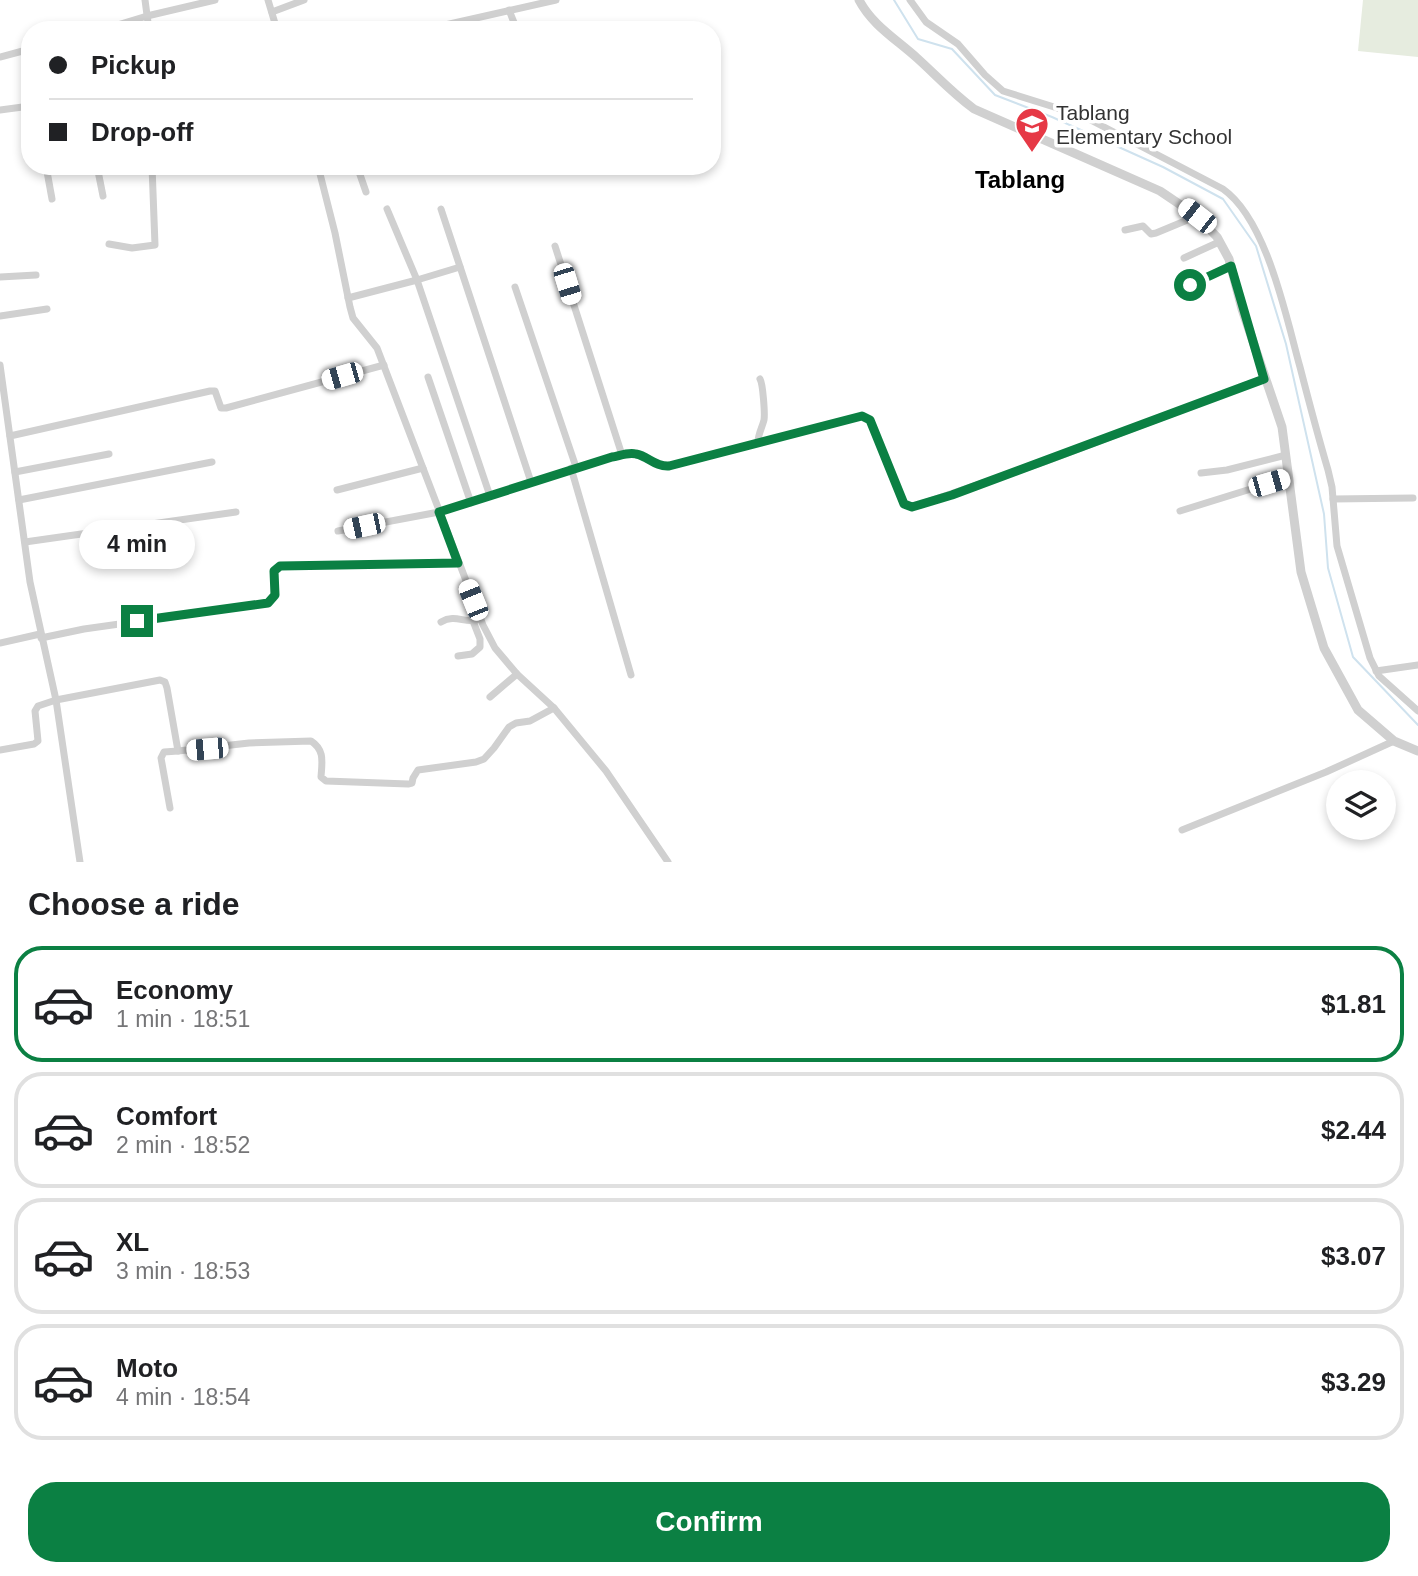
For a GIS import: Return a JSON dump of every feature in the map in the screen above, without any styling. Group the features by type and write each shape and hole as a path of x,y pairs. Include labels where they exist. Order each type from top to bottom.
{"street":[{"path":"145,0 148,21"},
{"path":"131,21 215,0"},
{"path":"268,0 274,21"},
{"path":"272,12 304,0"},
{"path":"462,21 556,0"},
{"path":"859,0 876,23 919,60 949,91 974,109 1160,191 1197,216 1219,242 1231,266 1264,379 1282,427 1301,572 1324,648 1358,710 1394,741 1418,751"},
{"path":"910,0 926,22 958,44 1003,91 1083,116 1223,189 1256,229 1271,263 1328,470 1334,499 1337,546 1370,659 1376,671 1418,711"},
{"path":"509,10 513,21"},
{"path":"0,57 21,51"},
{"path":"0,110 21,107"},
{"path":"48,175 52,200"},
{"path":"99,175 103,196"},
{"path":"109,244 132,248 155,245 152,175"},
{"path":"320,175 353,318 377,348 384,365 477,620 480,647 472,654 458,656"},
{"path":"360,175 366,192"},
{"path":"387,209 417,280 490,496"},
{"path":"441,209 531,482"},
{"path":"1125,230 1143,226 1152,234 1197,216"},
{"path":"1184,258 1219,242"},
{"path":"555,246 621,455"},
{"path":"1190,285 1231,266"},
{"path":"348,298 460,267"},
{"path":"0,277 36,275"},
{"path":"516,287 573,468 631,675"},
{"path":"0,316 47,309"},
{"path":"0,365 40,636 56,700 80,862"},
{"path":"10,436 210,391 215,391 220,408 226,408 384,365"},
{"path":"428,377 471,503"},
{"path":"758,442 764,414 763,384 760,379"},
{"path":"338,531 439,512 621,455 639,454 664,467 801,430 866,417 870,420 904,504 912,507 1044,462 1264,379"},
{"path":"15,472 108,454"},
{"path":"1201,472 1227,470 1286,455"},
{"path":"19,500 212,462"},
{"path":"338,490 423,468"},
{"path":"1180,511 1289,477"},
{"path":"1334,499 1413,498"},
{"path":"25,542 236,512"},
{"path":"0,643 268,603 275,595 274,571 280,566 458,563"},
{"path":"441,622 448,618 477,620"},
{"path":"477,620 495,648 517,674 554,708 614,781 668,862"},
{"path":"1376,671 1418,665"},
{"path":"490,697 517,674"},
{"path":"0,750 36,743 39,738 36,709 56,700 160,680 164,682 178,751"},
{"path":"170,808 161,758 164,752 249,743 311,741 322,753 321,777 326,781 408,784 412,783 418,770 476,762 484,758 509,727 530,721 554,708"},
{"path":"1182,830 1326,772 1394,741"}],"shaded area":[{"path":"1363,0 1418,0 1418,57 1358,51"}],"waterway":[{"path":"894,0 918,39 952,49 995,95 1052,117 1163,167 1223,199 1256,246 1286,344 1324,514 1328,568 1353,657 1418,725"}],"place":[{"name":"Tablang Elementary School","path":"1032,154"}],"district":[{"name":"Tablang","path":"1020,179"}],"route":[{"path":"137,621 268,603 275,595 274,571 280,566 458,563 439,512 612,457 639,454 664,467 862,416 870,420 904,504 912,507 952,495 1264,379 1231,266 1190,285"}]}
